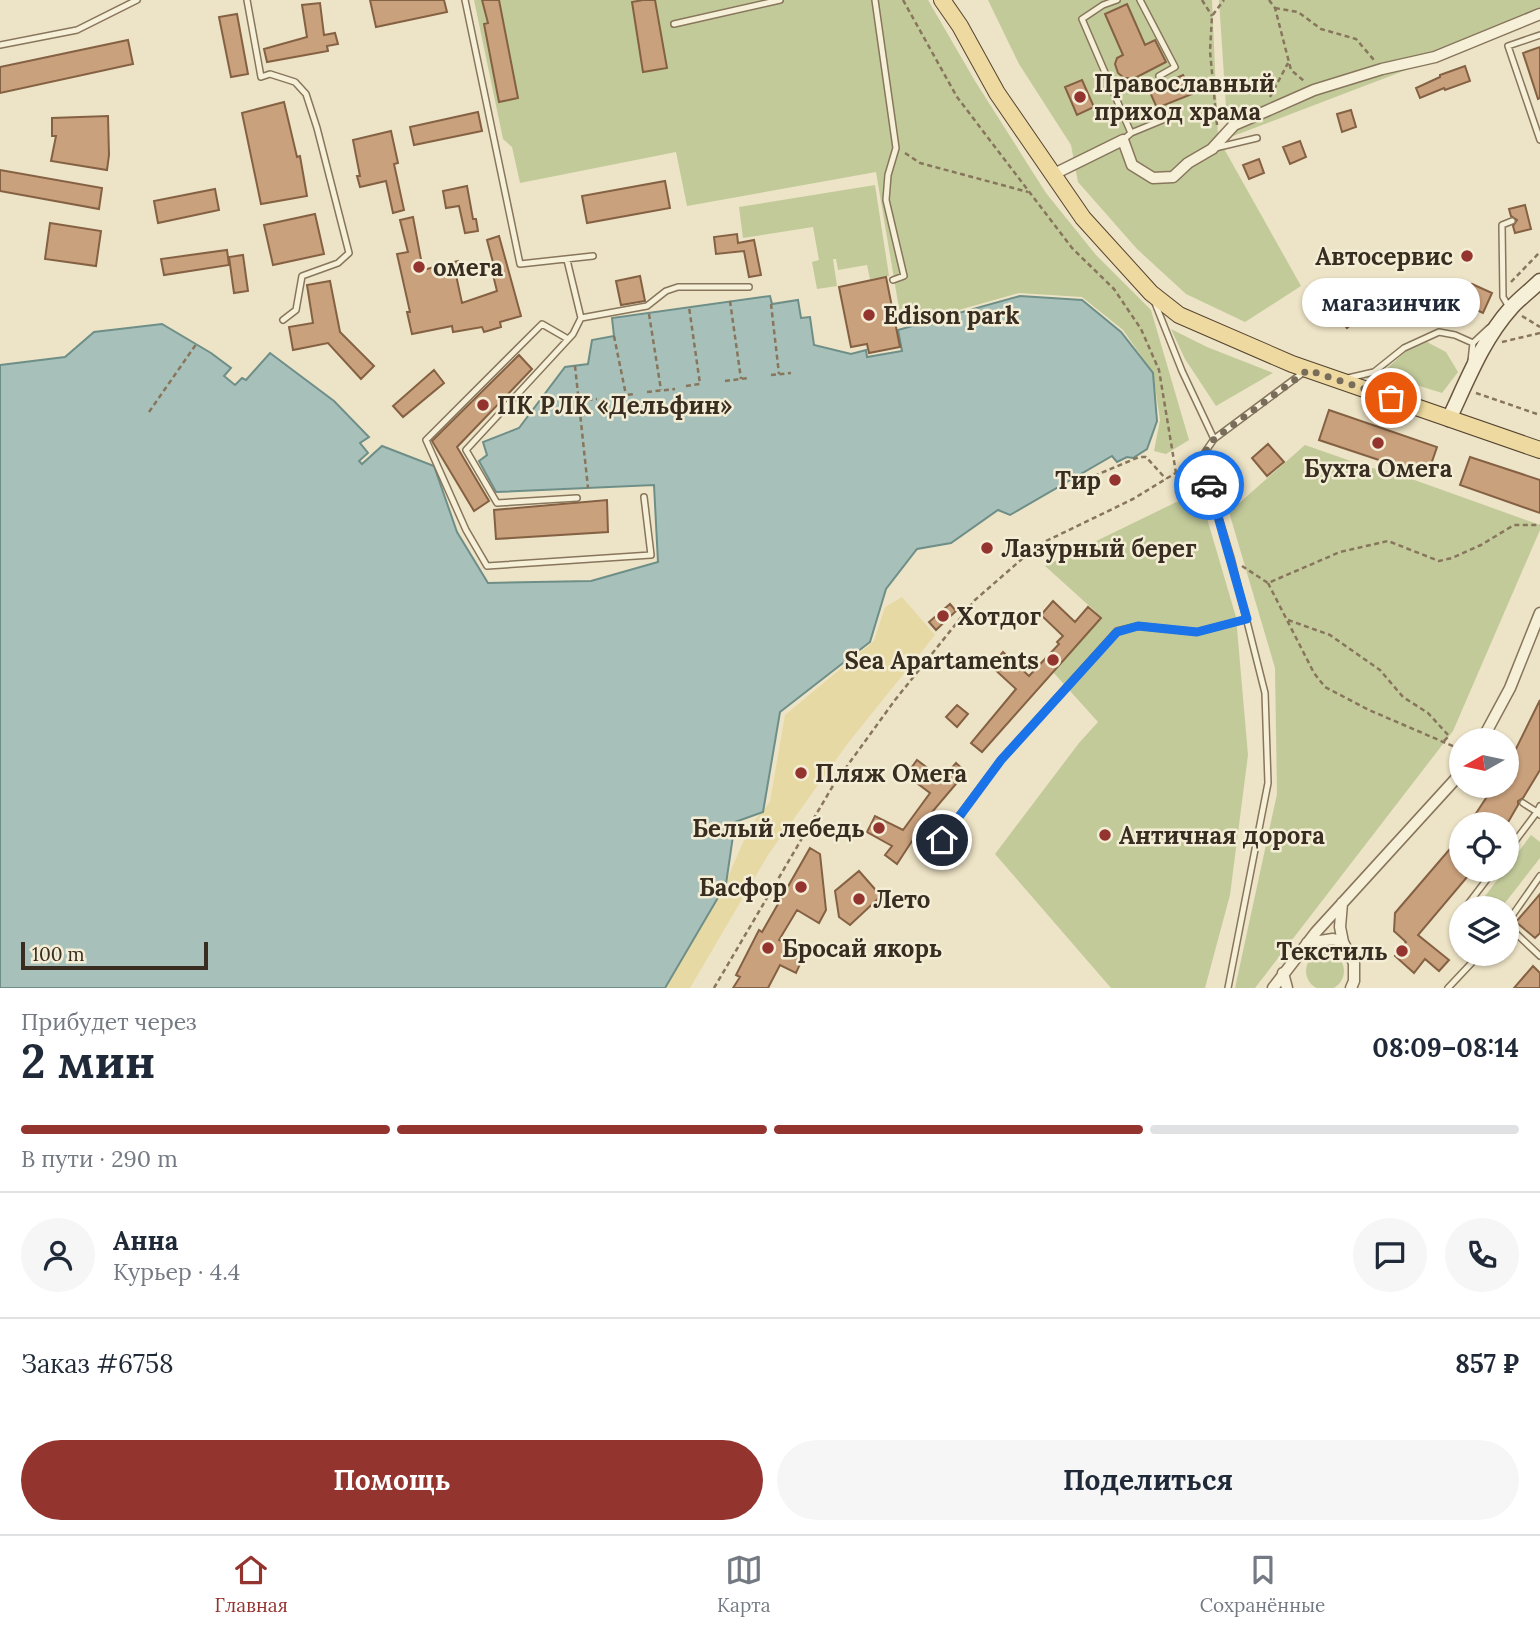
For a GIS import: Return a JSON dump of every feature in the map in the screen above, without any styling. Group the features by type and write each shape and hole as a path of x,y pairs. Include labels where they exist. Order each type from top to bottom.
{"main road":[{"path":"942,0 960,26 997,93 1083,218 1152,293 1179,315 1308,370 1540,450"},
{"path":"955,0 960,26"}],"street":[{"path":"1052,175 1127,136 1132,165 1153,178 1173,177 1188,163 1212,149 1234,125 1314,90 1382,69 1435,57 1540,14"},
{"path":"1450,419 1479,344 1540,281"},
{"path":"1488,728 1510,688 1540,613"},
{"path":"1273,988 1307,943 1449,786"},
{"path":"1342,903 1340,927 1343,942 1349,950 1354,969 1364,988"},
{"path":"1307,943 1333,939 1343,942"},
{"path":"1350,988 1354,981 1354,969"},
{"path":"1283,973 1287,988"}],"lane":[{"path":"0,45 77,30 137,0"},
{"path":"247,0 261,77 270,74 295,82 306,94 349,253 338,263 302,276 296,310 283,320"},
{"path":"465,0 520,264 593,256"},
{"path":"674,24 780,0"},
{"path":"875,0 896,148 888,175 886,200 904,275 893,280"},
{"path":"1117,0 1103,5 1082,19 1127,136 1177,114"},
{"path":"1140,0 1175,67 1159,76"},
{"path":"1540,35 1508,46 1540,139"},
{"path":"1212,149 1257,138"},
{"path":"1510,309 1503,292 1502,225 1512,221"},
{"path":"568,260 581,318 568,339 466,450 497,503 577,498"},
{"path":"581,318 647,306 666,290 678,287 749,286"},
{"path":"1152,293 1182,371 1214,439"},
{"path":"568,339 542,324 426,440 466,530 487,566 651,555 644,496"},
{"path":"1341,380 1374,372 1404,348 1439,332 1479,344"},
{"path":"1228,988 1268,783 1265,693 1231,558 1201,458 1214,439 1308,370"},
{"path":"942,840 1001,760 1117,632 1138,626 1197,632 1247,619"},
{"path":"1523,803 1538,813"},
{"path":"1519,837 1538,813 1540,806"},
{"path":"1519,907 1540,876"},
{"path":"1519,936 1540,956"},
{"path":"1448,988 1468,966"}],"path":[{"path":"904,0 957,97 1072,248 1114,289 1141,329 1159,370 1176,473"},
{"path":"1202,0 1212,16"},
{"path":"1212,149 1217,121 1210,51 1212,16 1224,0"},
{"path":"1269,0 1275,8 1291,70 1314,90"},
{"path":"1275,8 1298,12 1321,29 1356,39 1382,69"},
{"path":"1262,113 1288,63"},
{"path":"896,148 920,163 1030,192"},
{"path":"1503,292 1540,252"},
{"path":"730,302 741,379"},
{"path":"771,304 779,374"},
{"path":"686,386 700,384 689,307"},
{"path":"1510,309 1540,327"},
{"path":"649,313 661,390"},
{"path":"1479,344 1540,333"},
{"path":"614,336 626,395"},
{"path":"149,412 197,343"},
{"path":"575,366 589,488"},
{"path":"771,375 791,373"},
{"path":"725,381 748,378"},
{"path":"648,392 675,389"},
{"path":"1463,389 1540,415"},
{"path":"611,397 634,394"},
{"path":"579,401 597,399"},
{"path":"1094,476 1139,457 1146,457 1166,479"},
{"path":"714,988 834,784 895,700 975,600 1038,545 1133,499 1201,458"},
{"path":"1268,583 1340,552 1388,541 1439,561 1480,545 1514,525 1540,525"},
{"path":"1231,558 1268,583 1314,673 1325,687 1368,710 1449,744"},
{"path":"1288,620 1330,635 1380,670 1403,697 1428,713 1449,736 1443,742"}],"green space":[{"path":"474,0 928,0 975,81 1046,193 1096,255 1151,310 1189,440 1166,454 1154,451 1160,420 1153,373 1123,330 1082,297 1019,293 902,326 876,172 687,206 676,152 520,183 512,147 503,139"},
{"path":"988,0 1212,0 1218,138 1301,286 1245,322 1186,294 1137,249 1078,182 1071,145 1019,64"},
{"path":"1219,0 1540,0 1540,19 1228,138"},
{"path":"875,185 889,276 870,279 867,265 838,270 836,259 833,259 837,286 817,289 812,262 819,260 813,227 743,238 739,207"},
{"path":"1171,329 1207,347 1273,373 1216,406 1185,359"},
{"path":"1427,342 1446,352 1458,372 1442,393 1381,374 1406,351"},
{"path":"1305,445 1368,467 1395,473 1540,525 1454,728 1449,728 1449,736 1255,988 1235,988 1277,794 1275,668 1229,512"},
{"path":"1199,491 1236,617 1248,755 1230,895 1205,988 1111,988 995,854 1098,722 1053,672 1096,612 1045,566"},
{"path":"1531,835 1540,842 1540,858 1510,896 1485,896 1496,882 1519,882 1519,851"},
{"path":"1318,953 1332,953 1343,964 1343,978 1333,988 1317,988 1307,978 1307,964"}],"sand":[{"name":"Пляж Омега","path":"902,597 935,635 848,743 768,855 690,988 649,988 722,891 750,826 770,802 785,715 874,641 885,607"}],"water":[{"path":"770,296 772,304 798,300 801,318 810,317 814,345 851,354 866,350 867,357 902,351 898,330 1020,296 1082,300 1121,332 1153,373 1157,421 1147,449 1133,458 1127,457 1117,462 1112,456 1010,515 998,510 951,543 917,549 886,589 870,642 780,712 763,812 735,822 726,884 665,988 0,988 0,365 65,357 94,332 162,324 231,368 224,376 235,385 242,378 246,380 270,353 334,401 369,437 360,443 368,453 359,461 362,464 382,446 434,466 457,532 488,583 591,581 658,562 654,485 496,492 479,461 487,455 483,442 519,428 565,367 588,364 592,340 614,336 612,318"}],"building":[{"path":"370,0 444,0 447,12 376,27"},
{"path":"482,0 499,0 518,98 499,102 484,24 488,23"},
{"path":"655,0 667,68 643,72 632,2"},
{"path":"320,3 324,35 335,33 338,44 327,46 328,51 267,62 264,49 307,37 302,5"},
{"path":"1127,4 1145,45 1155,40 1166,62 1135,78 1124,78 1118,73 1115,64 1117,58 1123,55 1105,14"},
{"path":"237,14 248,74 231,77 219,17"},
{"path":"128,40 133,64 0,93 0,67"},
{"path":"1540,47 1540,98 1538,99 1523,53"},
{"path":"1465,66 1470,81 1420,98 1416,88"},
{"path":"1183,75 1192,94 1157,108 1149,90"},
{"name":"Православный приход храма","path":"1082,80 1094,107 1077,115 1065,87"},
{"path":"284,102 297,157 300,156 307,196 261,204 242,113"},
{"path":"1351,110 1356,127 1342,132 1337,114"},
{"path":"478,112 482,131 414,145 410,127"},
{"path":"108,116 107,170 51,161 56,136 52,136 52,118"},
{"path":"391,131 398,163 394,164 404,210 393,213 386,181 360,187 353,140"},
{"path":"1300,141 1306,157 1290,164 1283,147"},
{"path":"1259,159 1264,173 1249,179 1243,165"},
{"path":"0,170 102,188 99,209 0,191"},
{"path":"665,181 670,208 587,223 582,196"},
{"path":"467,186 478,231 465,233 459,206 446,208 443,191"},
{"path":"215,189 219,210 158,223 154,201"},
{"path":"1525,205 1531,229 1515,233 1513,226 1517,220 1511,216 1509,209"},
{"path":"315,214 324,254 273,265 264,225"},
{"path":"413,217 423,270 458,261 461,274 456,275 462,303 497,291 487,240 499,236 521,316 500,322 501,327 484,332 482,327 453,332 452,326 412,334 397,254 408,252 400,220"},
{"path":"50,223 101,231 96,266 45,259"},
{"path":"737,234 738,243 754,240 761,275 749,277 744,251 716,254 714,237"},
{"path":"227,250 229,265 164,275 161,259"},
{"path":"243,255 248,291 234,293 229,257"},
{"path":"640,276 645,301 621,305 616,281"},
{"name":"Edison park","path":"886,277 900,347 869,353 867,344 851,347 839,287"},
{"path":"330,281 340,332 374,366 361,379 328,343 293,350 289,327 313,323 307,285"},
{"path":"1472,284 1492,293 1483,313 1463,304"},
{"path":"1350,296 1365,313 1347,328 1333,311"},
{"name":"ПК РЛК «Дельфин»","path":"519,355 532,369 457,447 489,501 474,511 432,441"},
{"path":"434,370 444,383 403,417 393,406"},
{"name":"Бухта Омега","path":"1329,410 1437,447 1427,476 1319,440"},
{"path":"1268,444 1284,462 1267,476 1252,458"},
{"path":"1470,457 1540,480 1540,513 1460,485"},
{"path":"607,500 608,532 496,539 494,510"},
{"path":"1053,601 1075,622 1088,607 1101,618 982,752 971,743 1016,689 991,666 1003,652 1029,676 1059,644 1057,642 1063,636 1041,615"},
{"name":"Хотдог","path":"950,604 956,611 936,630 929,622"},
{"path":"1540,700 1540,770 1523,798 1518,801 1514,812 1477,812 1486,798 1519,798 1519,743"},
{"path":"957,705 968,714 957,727 946,717"},
{"path":"917,760 942,779 956,763 966,772 927,818 897,864 885,855 892,846 867,832 875,816 903,830 930,793 906,775"},
{"path":"810,848 820,854 826,910 819,923 797,910 779,940 805,953 796,973 780,965 768,988 733,988 740,977 736,975 759,930 762,932"},
{"path":"1449,850 1449,882 1463,882 1418,935 1449,960 1439,971 1425,959 1414,973 1395,956 1406,942 1394,931 1395,913"},
{"name":"Лето","path":"859,871 881,896 850,925 839,917 835,891"},
{"path":"1540,894 1540,933 1535,938 1519,925 1519,918"},
{"path":"1533,966 1540,973 1540,988 1514,988"}],"way so far":[{"path":"1209,485 1201,458 1214,439 1308,370 1391,398"}],"place":[{"name":"Православный приход храма","path":"1080,97"},
{"name":"Автосервис","path":"1467,256"},
{"name":"омега","path":"419,267"},
{"name":"Edison park","path":"869,315"},
{"name":"магазинчик","path":"1391,398"},
{"name":"ПК РЛК «Дельфин»","path":"483,405"},
{"name":"Бухта Омега","path":"1378,443"},
{"name":"Тир","path":"1115,480"},
{"name":"Лазурный берег","path":"987,548"},
{"name":"Хотдог","path":"943,616"},
{"name":"Sea Apartaments","path":"1053,660"},
{"name":"Пляж Омега","path":"801,773"},
{"name":"Белый лебедь","path":"879,828"},
{"name":"Античная дорога","path":"1105,835"},
{"name":"Басфор","path":"801,887"},
{"name":"Лето","path":"859,899"},
{"name":"Бросай якорь","path":"768,948"},
{"name":"Текстиль","path":"1402,951"}],"route":[{"path":"942,840 1001,760 1117,632 1138,626 1197,632 1247,619 1209,485"}]}
